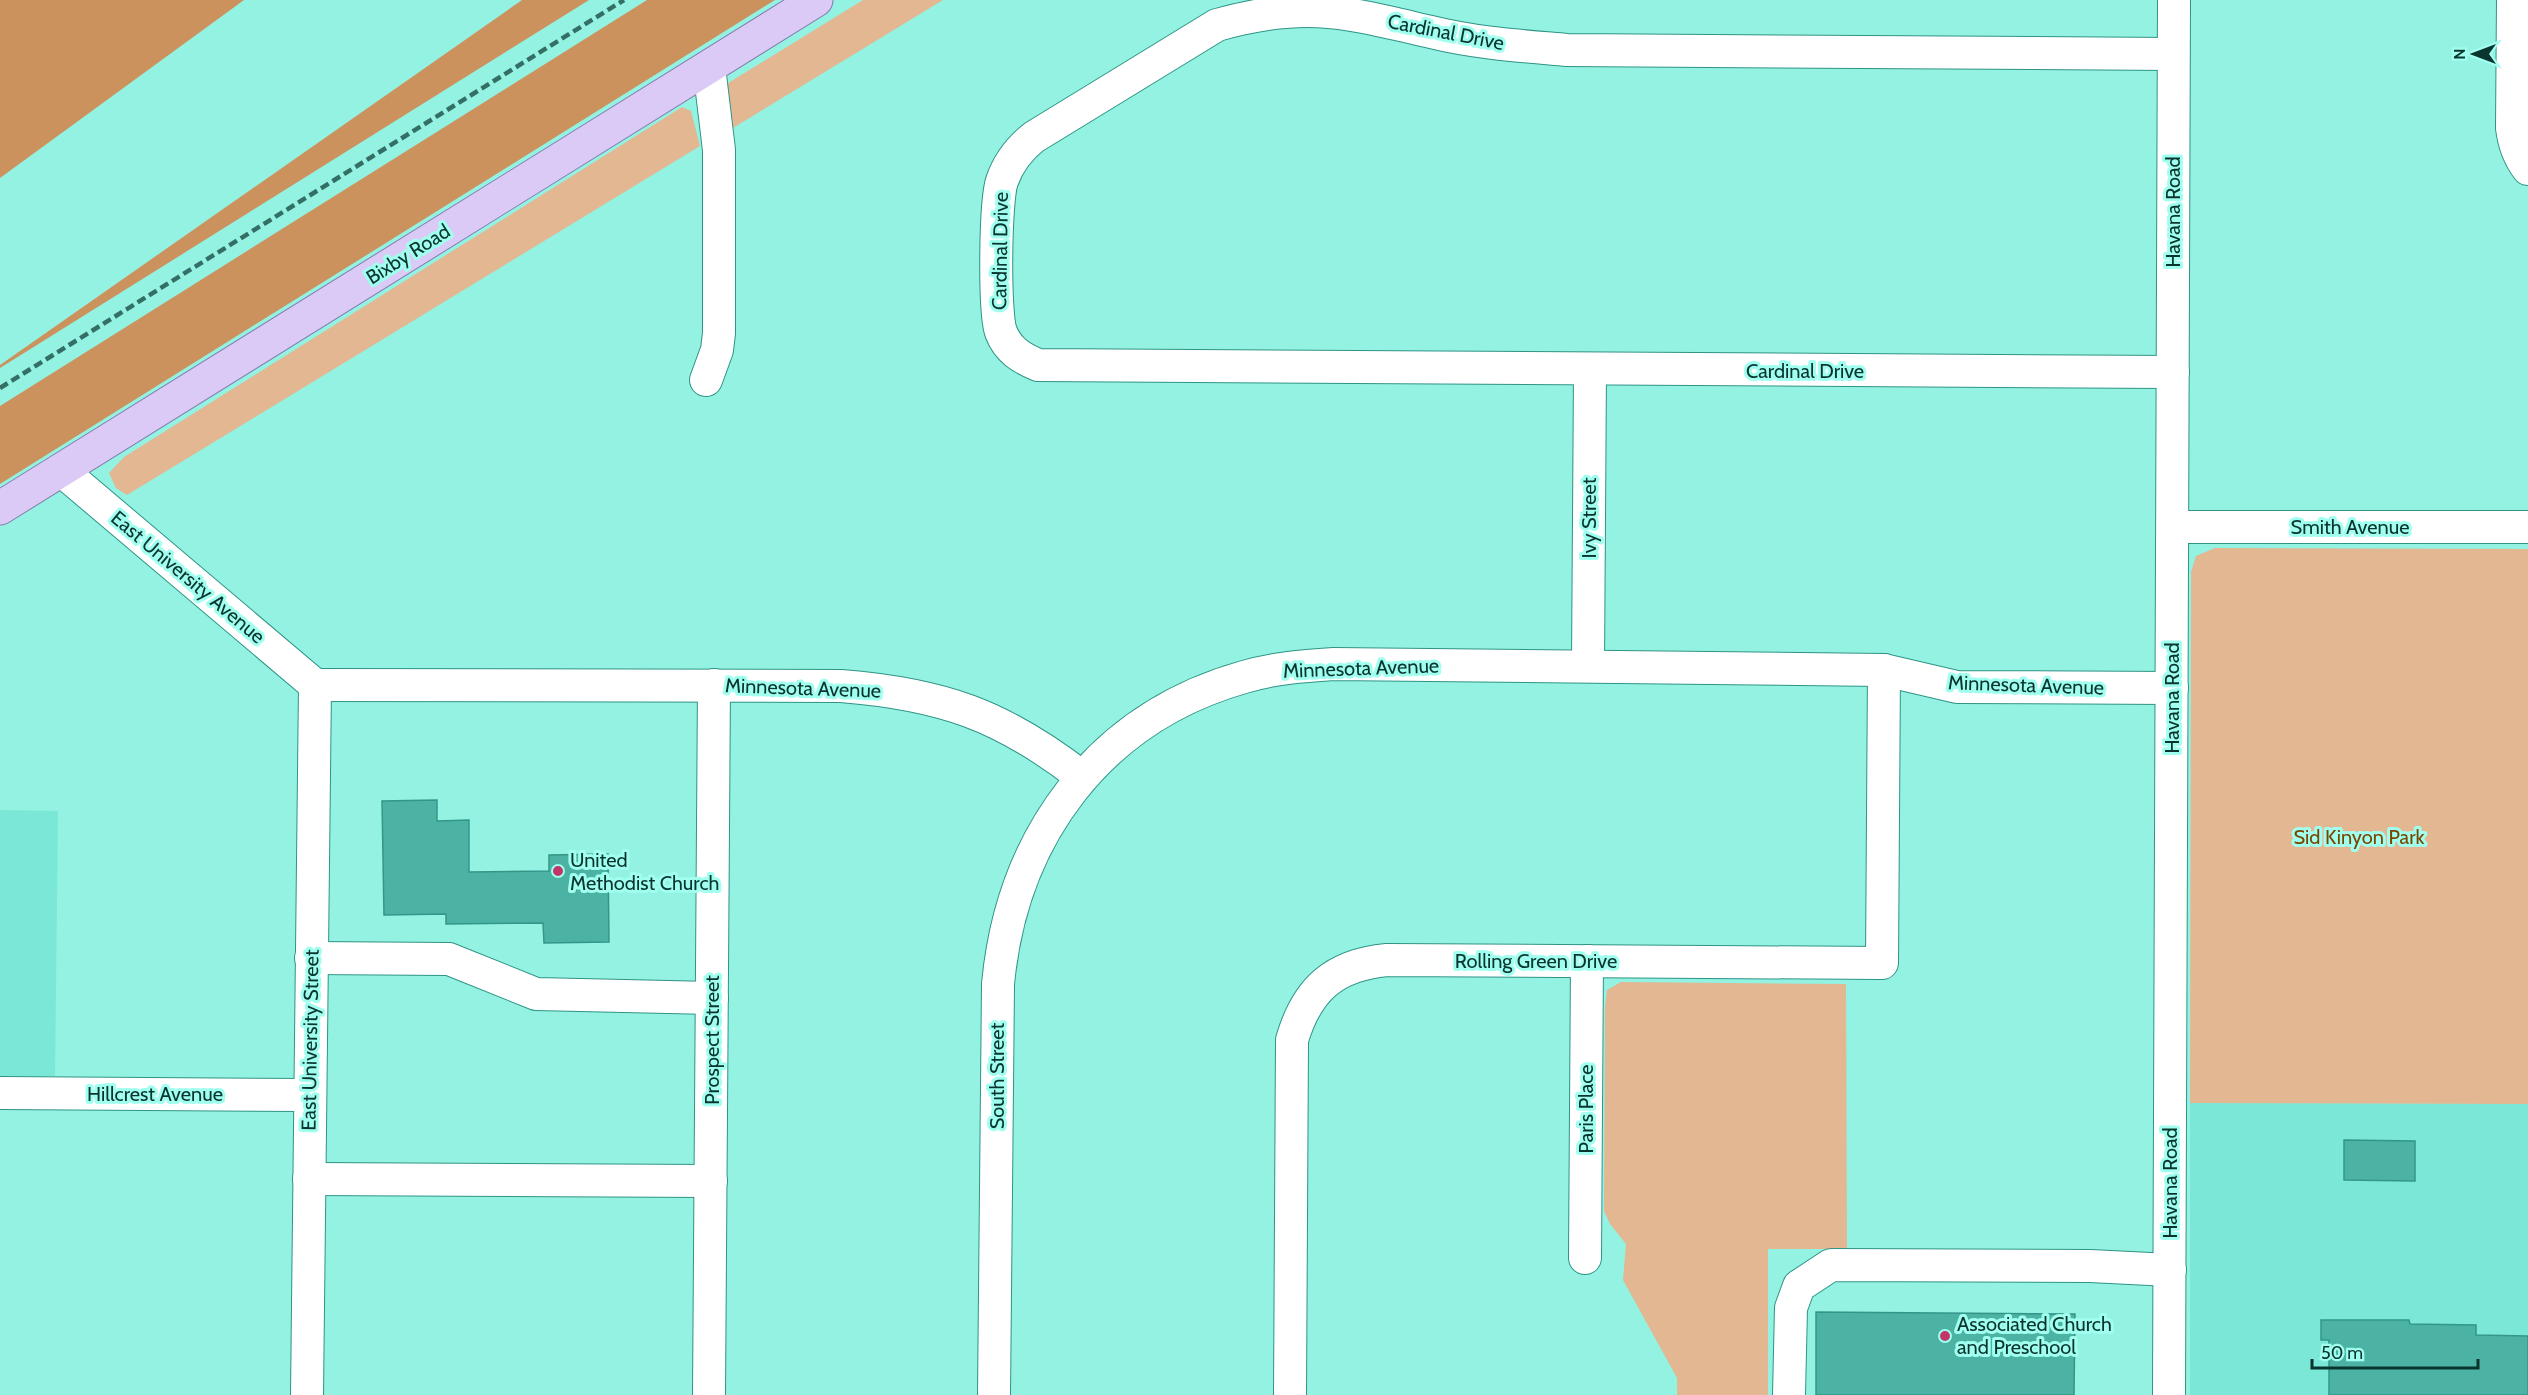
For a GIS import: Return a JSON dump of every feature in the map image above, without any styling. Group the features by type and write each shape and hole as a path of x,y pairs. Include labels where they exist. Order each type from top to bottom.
{"main road":[{"name":"Bixby Road","path":"0,508 816,0"}],"street":[{"name":"Havana Road","path":"2169,1395 2174,0"},
{"path":"2513,0 2512,128 2514,142 2521,160 2528,169"},
{"name":"Cardinal Drive","path":"2173,54 1567,50 1513,46 1432,33 1336,7 1305,4 1275,6 1245,13 1217,25 1034,137 1012,161 1002,181 997,204 1000,331 1010,347 1023,359 1038,365 2173,372"},
{"path":"706,380 717,350 718,333 718,150 709,67"},
{"name":"Ivy Street","path":"1588,666 1590,369"},
{"name":"East University Avenue","path":"61,470 315,685"},
{"name":"Smith Avenue","path":"2173,527 2528,527"},
{"name":"Minnesota Avenue","path":"315,685 841,686 891,690 940,700 976,712 1021,734 1083,777 1133,731 1161,712 1202,692 1245,676 1289,667 1335,664 1884,670 1957,687 2172,688"},
{"name":"Rolling Green Drive","path":"1290,1395 1292,1040 1299,1018 1310,998 1326,981 1345,969 1367,962 1387,960 1882,963 1884,670"},
{"name":"East University Street","path":"307,1395 315,685"},
{"name":"Prospect Street","path":"709,1395 714,685"},
{"name":"South Street","path":"994,1395 998,984 1001,949 1011,905 1027,862 1048,823 1083,777"},
{"path":"311,958 449,959 536,994 712,998"},
{"name":"Paris Place","path":"1585,1258 1587,961"},
{"name":"Hillcrest Avenue","path":"0,1093 309,1095"},
{"path":"309,1179 711,1181"},
{"path":"1789,1395 1791,1308 1799,1286 1831,1265 2091,1266 2170,1270"}],"shaded area":[{"path":"0,0 244,0 0,178"},
{"path":"522,0 589,0 0,368 0,365"},
{"path":"647,0 775,0 0,484 0,406"},
{"path":"0,810 58,811 55,1076 0,1076"},
{"path":"2190,1103 2528,1104 2528,1395 2190,1395"}],"green space":[{"path":"863,0 943,0 733,128 720,88"},
{"path":"682,107 691,111 700,146 127,495 116,488 109,473 124,457"},
{"name":"Sid Kinyon Park","path":"2215,548 2528,549 2528,1104 2190,1103 2191,572 2196,556"},
{"path":"1621,982 1846,984 1847,1249 1768,1249 1768,1395 1677,1395 1677,1378 1623,1280 1626,1244 1610,1224 1604,1211 1605,1007 1607,990"}],"building":[{"name":"United Methodist Church","path":"437,800 437,821 469,820 469,872 549,871 549,855 608,854 609,942 544,943 543,923 446,924 446,914 384,915 382,801"},
{"path":"2344,1140 2415,1141 2415,1181 2344,1180"},
{"name":"Associated Church and Preschool","path":"1816,1312 2075,1314 2074,1395 1816,1395"},
{"path":"2321,1320 2409,1320 2410,1324 2476,1325 2476,1335 2528,1336 2528,1395 2329,1395 2329,1340 2321,1340"}],"railway":[{"path":"0,388 624,0"}],"place":[{"name":"United Methodist Church","path":"558,871"},
{"name":"Associated Church and Preschool","path":"1945,1336"}]}
